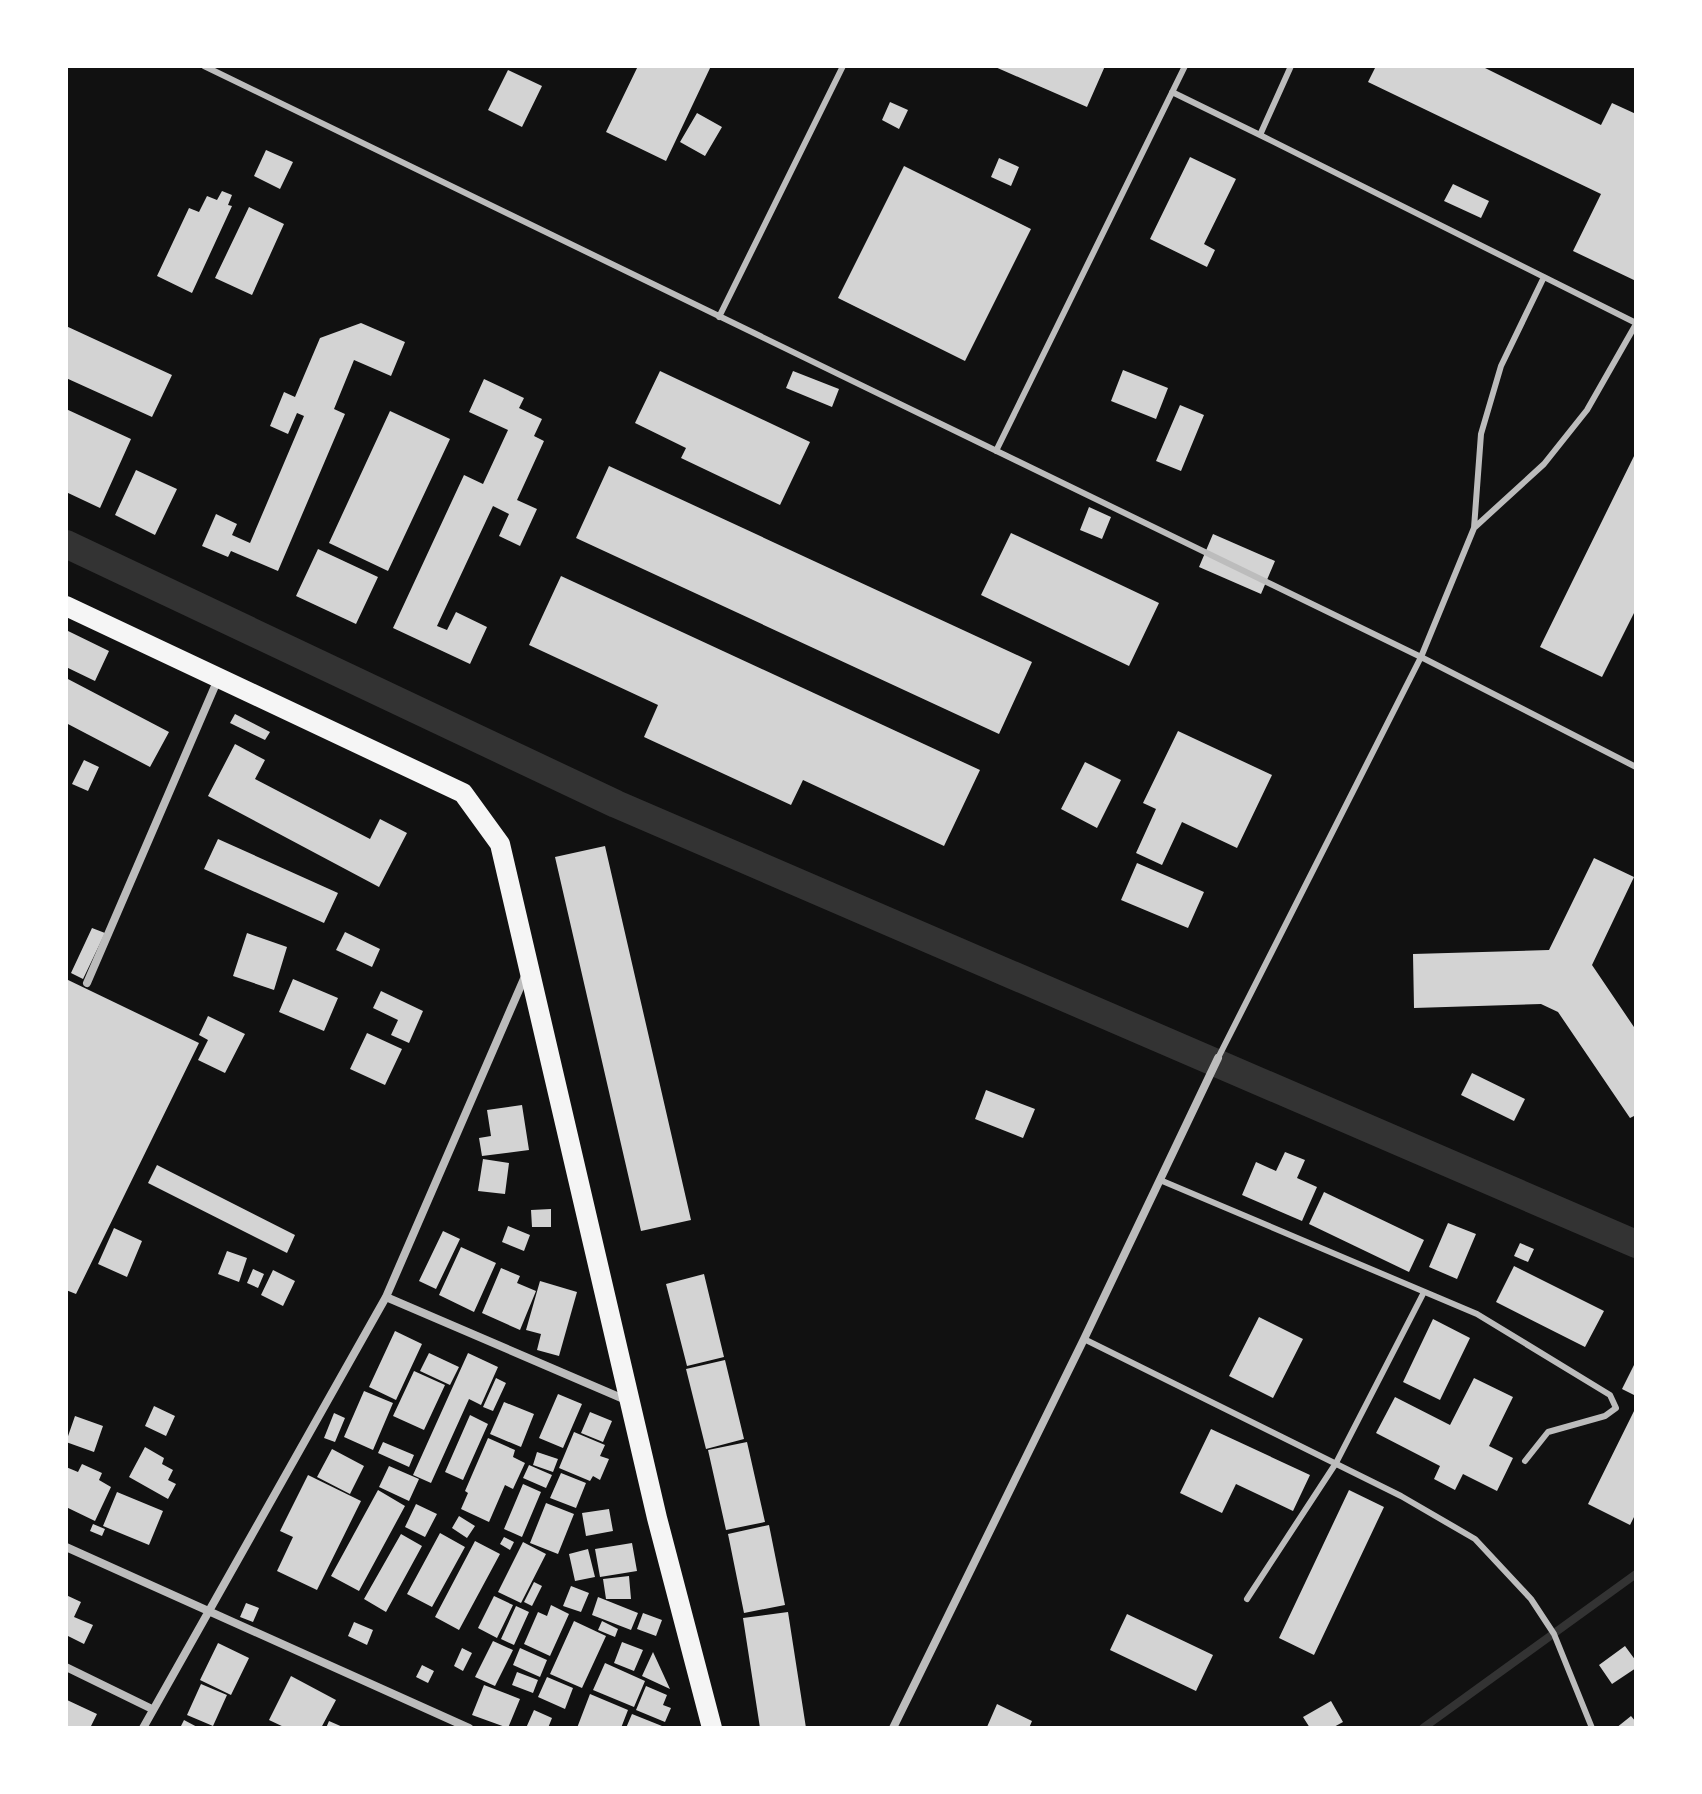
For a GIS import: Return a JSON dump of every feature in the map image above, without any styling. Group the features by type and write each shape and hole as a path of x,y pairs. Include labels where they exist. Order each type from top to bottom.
{"main road":[{"path":"66,606 463,793 500,844 657,1518 712,1728"}],"street":[{"path":"87,983 219,678"},
{"path":"143,1728 386,1297 528,967"},
{"path":"893,1728 1218,1058"},
{"path":"386,1297 630,1402"},
{"path":"66,1547 469,1728"},
{"path":"66,1667 152,1709"}],"lane":[{"path":"204,66 1421,657 1636,767"},
{"path":"719,317 843,66"},
{"path":"996,451 1185,66"},
{"path":"1260,135 1291,66"},
{"path":"1172,92 1636,324 1587,410 1544,464 1474,528"},
{"path":"1218,1058 1421,657 1474,528 1481,434 1501,366 1544,277"},
{"path":"1160,1180 1477,1314 1610,1395 1616,1408 1605,1416 1548,1432 1525,1461"},
{"path":"1247,1599 1336,1463 1424,1292"},
{"path":"1084,1339 1401,1496 1475,1539 1531,1599 1554,1634 1592,1728"}],"building":[{"path":"638,66 711,66 666,161 606,132"},
{"path":"993,66 1105,66 1087,107"},
{"path":"1376,66 1481,66 1601,125 1612,103 1636,114 1636,281 1573,251 1601,194 1368,82"},
{"path":"508,70 542,86 522,127 488,110"},
{"path":"890,102 908,110 899,129 882,120"},
{"path":"697,113 722,127 705,156 680,142"},
{"path":"266,150 293,162 280,189 254,176"},
{"path":"1190,157 1236,179 1204,244 1215,250 1207,267 1150,239"},
{"path":"999,158 1019,167 1011,186 991,177"},
{"path":"904,166 1031,229 965,361 838,298"},
{"path":"1453,184 1489,201 1481,218 1444,201"},
{"path":"222,191 232,195 228,205 232,206 192,293 157,276 189,208 199,212 207,196 217,200"},
{"path":"249,207 284,224 252,295 215,278"},
{"path":"361,323 405,342 391,376 354,360 334,409 345,414 278,571 231,551 228,557 202,546 216,514 237,524 232,535 250,543 304,416 297,413 288,434 270,426 284,392 295,397 320,338"},
{"path":"66,326 172,375 152,417 66,378"},
{"path":"1123,370 1168,388 1156,419 1111,401"},
{"path":"660,371 810,442 780,505 681,458 686,448 635,423"},
{"path":"793,371 839,389 832,407 786,388"},
{"path":"484,379 524,398 519,408 542,419 534,436 544,441 517,500 537,509 520,546 499,536 509,514 493,506 437,626 447,630 456,612 487,627 470,664 393,628 464,475 483,484 508,430 469,412"},
{"path":"1180,405 1204,415 1181,471 1156,461"},
{"path":"66,409 131,439 100,508 66,492"},
{"path":"390,411 450,439 388,571 329,543"},
{"path":"1636,452 1636,609 1602,677 1540,647"},
{"path":"609,466 1032,662 999,734 576,538"},
{"path":"136,470 177,489 155,535 115,515"},
{"path":"1089,507 1111,517 1102,539 1080,530"},
{"path":"1011,533 1159,603 1129,666 981,595"},
{"path":"1213,534 1275,561 1261,594 1199,567"},
{"path":"318,549 378,577 356,624 296,596"},
{"path":"561,576 980,770 944,846 803,780 791,805 644,737 658,705 529,645"},
{"path":"66,630 109,651 95,681 66,667"},
{"path":"66,678 169,732 150,767 66,723"},
{"path":"235,714 270,732 265,740 230,723"},
{"path":"1178,731 1272,775 1237,848 1182,822 1162,865 1136,853 1156,809 1143,803"},
{"path":"235,744 265,760 255,779 370,839 380,819 407,833 379,887 208,796"},
{"path":"84,760 99,767 88,791 72,784"},
{"path":"1085,762 1121,780 1097,828 1061,809"},
{"path":"218,839 338,893 324,923 204,869"},
{"path":"605,846 691,1220 641,1231 555,857"},
{"path":"1594,858 1634,877 1592,965 1636,1030 1636,1115 1630,1118 1558,1012 1541,1004 1414,1008 1413,954 1549,950"},
{"path":"1137,863 1204,892 1188,928 1121,900"},
{"path":"92,928 105,933 83,979 71,973"},
{"path":"345,932 380,949 372,967 336,950"},
{"path":"247,933 287,947 274,990 233,976"},
{"path":"66,979 199,1043 76,1294 66,1290"},
{"path":"293,979 338,998 324,1031 279,1012"},
{"path":"381,991 423,1011 409,1043 391,1035 398,1020 373,1008"},
{"path":"208,1016 245,1034 225,1073 198,1060 208,1040 199,1035"},
{"path":"367,1033 402,1049 385,1085 350,1069"},
{"path":"1472,1073 1525,1099 1514,1121 1461,1095"},
{"path":"986,1090 1035,1109 1023,1138 975,1119"},
{"path":"522,1105 529,1150 482,1156 479,1138 491,1136 487,1110"},
{"path":"1285,1152 1305,1160 1297,1178 1317,1187 1302,1221 1242,1195 1256,1162 1276,1171"},
{"path":"483,1159 509,1163 505,1194 478,1191"},
{"path":"157,1165 295,1235 287,1253 148,1183"},
{"path":"1324,1192 1424,1240 1409,1272 1309,1224"},
{"path":"551,1209 551,1227 532,1227 531,1210"},
{"path":"1448,1223 1476,1234 1457,1279 1429,1267"},
{"path":"508,1226 530,1235 524,1251 502,1242"},
{"path":"114,1228 142,1241 127,1277 98,1264"},
{"path":"443,1231 460,1239 436,1289 419,1281"},
{"path":"1520,1243 1534,1249 1528,1262 1514,1256"},
{"path":"461,1247 496,1263 474,1312 439,1295"},
{"path":"227,1251 247,1258 239,1282 218,1274"},
{"path":"1514,1266 1604,1311 1585,1347 1496,1302"},
{"path":"501,1268 520,1276 517,1283 536,1291 520,1330 482,1313"},
{"path":"253,1269 264,1274 258,1288 247,1283"},
{"path":"273,1270 295,1281 283,1306 261,1295"},
{"path":"704,1274 724,1357 687,1366 666,1284"},
{"path":"540,1281 577,1292 559,1356 537,1350 541,1334 526,1330"},
{"path":"1259,1317 1303,1339 1273,1398 1229,1376"},
{"path":"1433,1319 1470,1338 1440,1400 1403,1382"},
{"path":"395,1331 422,1344 396,1400 369,1387"},
{"path":"429,1353 459,1367 450,1385 420,1371"},
{"path":"468,1353 498,1367 481,1405 469,1399 431,1483 413,1475"},
{"path":"725,1360 744,1439 706,1449 686,1369"},
{"path":"1636,1361 1636,1396 1622,1389"},
{"path":"414,1371 445,1385 424,1430 393,1416"},
{"path":"496,1378 506,1383 493,1411 483,1407"},
{"path":"1474,1378 1513,1397 1489,1446 1513,1458 1497,1491 1463,1474 1455,1490 1434,1479 1440,1466 1376,1433 1395,1397 1450,1425"},
{"path":"364,1391 393,1403 373,1450 344,1437"},
{"path":"558,1394 582,1404 563,1448 539,1438"},
{"path":"504,1402 534,1414 521,1447 490,1434"},
{"path":"154,1406 175,1416 166,1436 145,1426"},
{"path":"1636,1407 1636,1513 1630,1525 1588,1504"},
{"path":"590,1412 612,1421 603,1442 581,1433"},
{"path":"334,1413 345,1418 335,1442 324,1438"},
{"path":"470,1415 488,1424 463,1480 445,1472"},
{"path":"75,1416 103,1426 94,1452 66,1442"},
{"path":"1211,1429 1310,1475 1293,1511 1236,1484 1222,1513 1180,1493"},
{"path":"574,1432 605,1445 600,1456 609,1459 600,1480 593,1476 590,1481 559,1468"},
{"path":"488,1438 515,1450 513,1457 525,1463 513,1489 505,1485 489,1522 461,1509 468,1493 465,1491"},
{"path":"383,1442 414,1455 409,1467 378,1453"},
{"path":"747,1442 765,1522 726,1530 708,1450"},
{"path":"145,1447 164,1458 162,1464 173,1470 168,1480 176,1484 168,1499 129,1477"},
{"path":"332,1449 364,1466 350,1494 317,1477"},
{"path":"537,1452 558,1459 553,1472 533,1465"},
{"path":"82,1464 102,1473 99,1480 111,1487 95,1521 66,1507 66,1467 78,1472"},
{"path":"529,1465 552,1475 546,1488 523,1478"},
{"path":"389,1466 419,1479 409,1501 379,1487"},
{"path":"561,1473 586,1483 576,1508 550,1498"},
{"path":"308,1475 361,1501 317,1590 277,1571 293,1537 280,1531"},
{"path":"523,1484 541,1492 522,1537 504,1529"},
{"path":"378,1490 405,1506 359,1591 331,1576"},
{"path":"1349,1490 1384,1507 1314,1655 1279,1638"},
{"path":"117,1492 163,1511 149,1545 103,1526"},
{"path":"546,1503 574,1514 558,1554 530,1543"},
{"path":"416,1504 437,1514 425,1537 405,1527"},
{"path":"609,1509 613,1531 586,1536 582,1513"},
{"path":"459,1516 475,1526 467,1538 452,1528"},
{"path":"93,1524 105,1529 102,1536 90,1531"},
{"path":"769,1525 785,1605 744,1613 728,1534"},
{"path":"440,1533 465,1547 432,1607 407,1594"},
{"path":"401,1534 422,1546 386,1612 364,1599"},
{"path":"504,1537 514,1542 510,1550 500,1544"},
{"path":"475,1541 500,1554 459,1630 435,1617"},
{"path":"523,1542 546,1554 521,1603 498,1592"},
{"path":"632,1543 637,1571 600,1577 595,1549"},
{"path":"588,1549 595,1577 575,1581 569,1554"},
{"path":"629,1576 631,1599 606,1599 603,1579"},
{"path":"534,1582 542,1586 532,1606 524,1602"},
{"path":"571,1586 589,1593 581,1612 563,1606"},
{"path":"66,1595 81,1602 74,1617 93,1625 84,1644 66,1635"},
{"path":"494,1596 513,1605 497,1638 478,1628"},
{"path":"598,1597 638,1613 631,1630 592,1615"},
{"path":"246,1603 259,1608 253,1622 240,1617"},
{"path":"551,1605 569,1614 550,1656 524,1644 538,1612 547,1616"},
{"path":"516,1606 529,1612 514,1645 501,1639"},
{"path":"788,1612 806,1728 760,1728 743,1618"},
{"path":"643,1613 662,1620 656,1636 637,1629"},
{"path":"1127,1614 1213,1655 1196,1691 1110,1650"},
{"path":"574,1621 606,1636 582,1688 550,1674"},
{"path":"602,1621 618,1629 615,1637 598,1630"},
{"path":"354,1622 373,1630 367,1645 348,1636"},
{"path":"493,1641 513,1650 495,1686 475,1677"},
{"path":"622,1642 643,1650 634,1671 614,1663"},
{"path":"218,1643 249,1658 231,1695 200,1680"},
{"path":"1625,1646 1636,1661 1636,1668 1612,1684 1599,1665"},
{"path":"462,1648 472,1653 463,1671 454,1666"},
{"path":"520,1648 547,1660 540,1677 513,1665"},
{"path":"653,1652 670,1689 642,1676"},
{"path":"605,1663 645,1681 634,1707 593,1690"},
{"path":"422,1665 434,1671 428,1683 416,1677"},
{"path":"517,1672 538,1680 533,1693 512,1685"},
{"path":"291,1676 336,1700 321,1728 286,1728 269,1720"},
{"path":"547,1677 573,1688 565,1709 538,1697"},
{"path":"201,1684 227,1695 213,1726 187,1715"},
{"path":"484,1685 520,1699 508,1728 472,1715"},
{"path":"646,1686 667,1695 663,1705 671,1708 665,1722 636,1710"},
{"path":"590,1694 628,1710 621,1728 577,1728"},
{"path":"67,1700 97,1714 90,1728 66,1728"},
{"path":"1331,1701 1343,1722 1332,1728 1310,1728 1303,1717"},
{"path":"997,1704 1032,1721 1029,1728 987,1727"},
{"path":"534,1710 552,1718 548,1728 526,1728"},
{"path":"632,1714 667,1728 626,1728"},
{"path":"1631,1716 1636,1728 1616,1728"},
{"path":"184,1720 199,1728 180,1728"},
{"path":"329,1721 345,1728 326,1728"}],"waterway":[{"path":"66,544 616,804 1636,1244"},
{"path":"1423,1728 1636,1574"}]}
